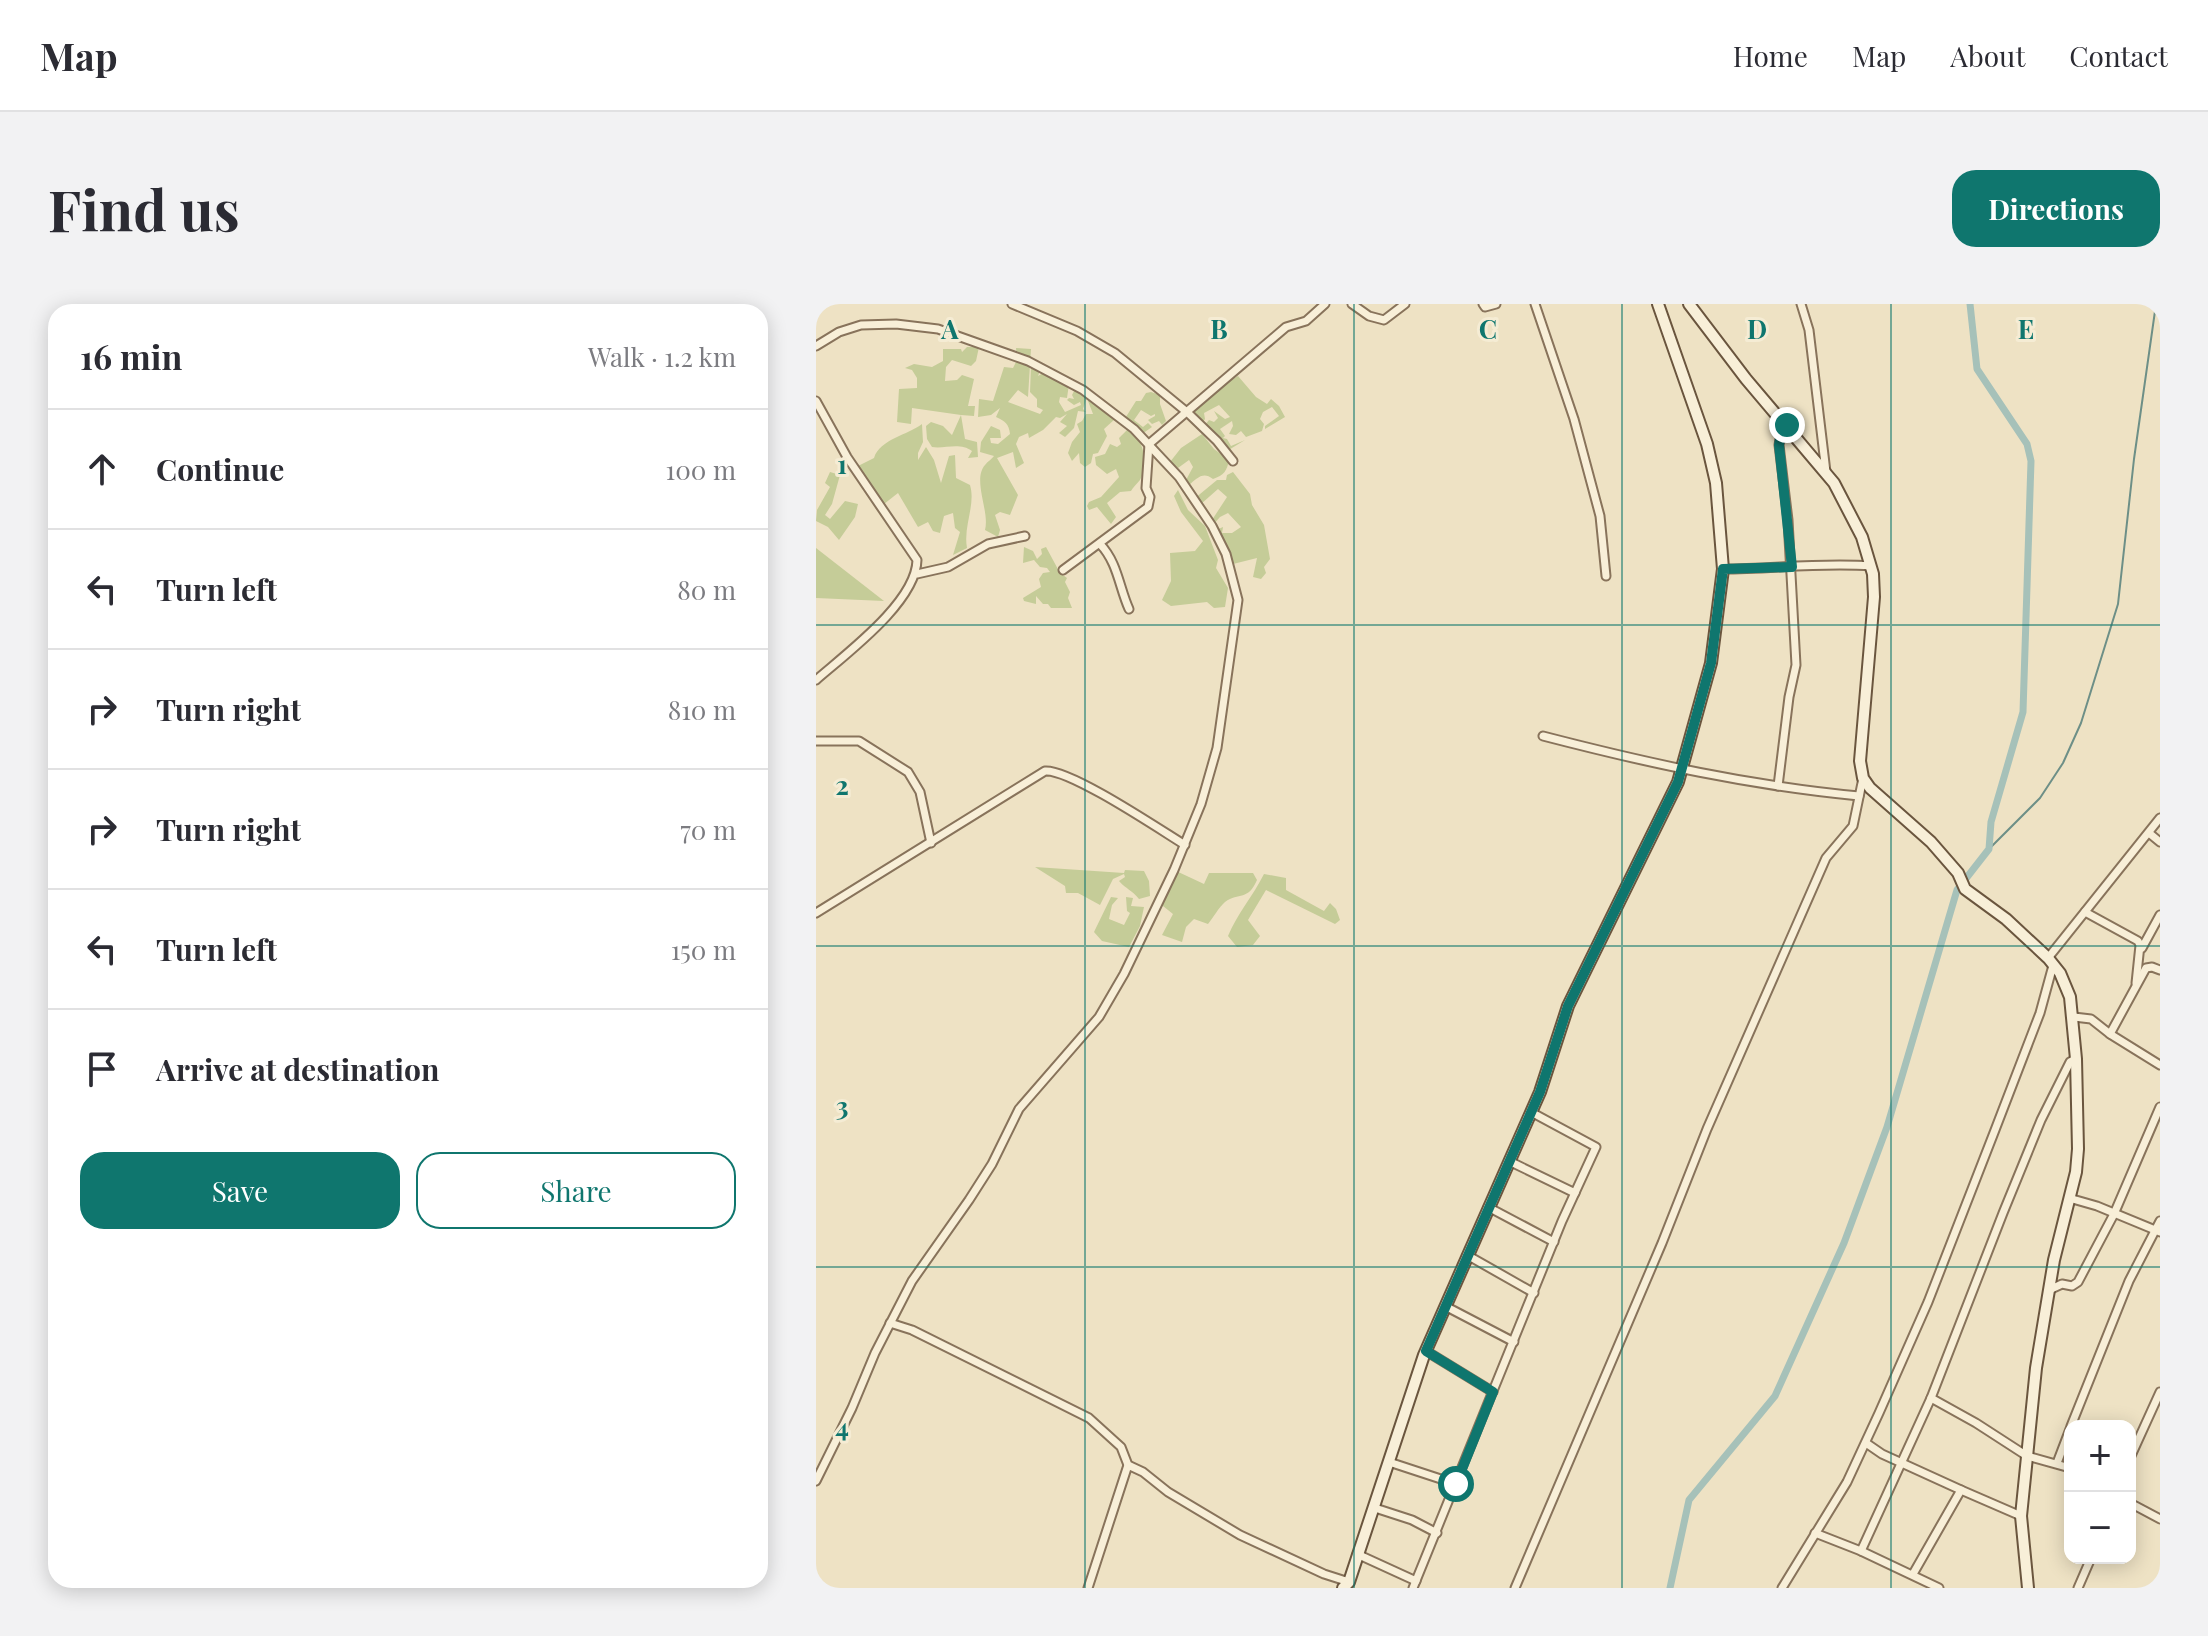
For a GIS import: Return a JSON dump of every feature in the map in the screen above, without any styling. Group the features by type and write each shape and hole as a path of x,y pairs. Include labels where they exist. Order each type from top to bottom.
{"main road":[{"path":"1346,1585 1375,1508 1426,1351 1531,1112 1568,1006 1678,782 1711,663 1723,569 1716,483 1707,444 1658,304"},
{"path":"1689,304 1746,379 1826,472 1845,501 1862,537 1871,566 1874,597 1860,761 1863,778 1870,788 1931,842 1958,873 1965,889 2006,919 2052,962 2070,997 2074,1017 2078,1149 2036,1368 2021,1516 2028,1588"}],"street":[{"path":"1012,304 1077,331 1115,353 1188,413 1233,461"},
{"path":"1063,570 1148,507 1149,444 1281,330 1306,321 1325,304"},
{"path":"1352,304 1369,316 1384,320 1402,307"},
{"path":"1389,304 1402,307"},
{"path":"1483,304 1485,307 1496,304"},
{"path":"1535,304 1574,419 1600,516 1606,576"},
{"path":"1801,304 1809,330 1826,472"},
{"path":"816,346 839,332 861,325 921,326 953,333 1028,361 1083,390 1133,428 1179,477 1212,526 1226,554 1238,600 1217,748 1201,804 1124,974 1099,1017 1019,1109 992,1164 912,1281 816,1481"},
{"path":"816,401 847,457 917,560 917,574 899,601 816,680"},
{"path":"1778,786 1796,665 1792,567 1779,445 1783,421"},
{"path":"917,574 948,567 988,544 1025,536"},
{"path":"1100,544 1110,555 1129,609"},
{"path":"1723,569 1844,564 1871,566"},
{"path":"1543,736 1681,770 1859,796"},
{"path":"816,741 859,741 908,772 920,792 931,843"},
{"path":"816,913 1050,770 1076,780 1185,845"},
{"path":"1515,1588 1662,1243 1707,1129 1820,870 1831,850 1853,826 1863,778"},
{"path":"1782,1588 1847,1482 1866,1443 1941,1267 2032,1036 2052,962 2085,912 2160,818"},
{"path":"2149,833 2160,842"},
{"path":"2085,912 2138,941 2136,983"},
{"path":"2139,959 2145,940 2160,915"},
{"path":"2110,1034 2146,968 2160,970"},
{"path":"2074,1017 2091,1019 2160,1065"},
{"path":"1861,1551 1931,1398 2041,1120 2070,1062 2076,1059"},
{"path":"2049,1290 2078,1282 2114,1214 2160,1107"},
{"path":"1357,1554 1415,1585 1554,1242 1596,1147 1531,1112"},
{"path":"1509,1161 1575,1193"},
{"path":"2069,1198 2158,1231"},
{"path":"1488,1207 1554,1242"},
{"path":"2073,1420 2129,1281 2158,1231 2160,1221"},
{"path":"1467,1255 1534,1293"},
{"path":"1445,1306 1514,1342"},
{"path":"890,1323 912,1330 1089,1418 1121,1447 1128,1465 1088,1588"},
{"path":"1426,1351 1493,1392"},
{"path":"2136,1445 2160,1392"},
{"path":"1931,1398 2027,1456 2064,1466"},
{"path":"1866,1443 1882,1454 2021,1516"},
{"path":"2057,1463 2064,1444"},
{"path":"1389,1462 1456,1484"},
{"path":"1128,1465 1253,1542 1285,1554 1346,1585"},
{"path":"1913,1574 1961,1490"},
{"path":"2136,1506 2160,1519"},
{"path":"1375,1508 1412,1520 1437,1533"},
{"path":"1815,1533 1939,1588"},
{"path":"2078,1588 2088,1564"}],"green space":[{"path":"967,347 979,347 976,361 971,366 952,360 946,367 945,381 957,380 962,375 974,379 968,406 975,406 974,416 912,408 911,424 897,422 899,389 917,388 917,378 912,370 905,368 914,364 932,367 943,361 943,349 961,349 962,352"},
{"path":"1016,348 1031,349 1028,397 1018,390 1008,402 1040,414 1043,410 1037,407 1037,399 1030,392 1031,366 1040,371 1038,376 1043,373 1069,384 1067,398 1060,397 1059,402 1065,412 1081,405 1080,402 1074,405 1067,400 1074,399 1075,389 1081,386 1087,397 1083,409 1086,412 1078,411 1074,428 1065,437 1059,433 1067,426 1060,422 1067,414 1056,417 1029,438 1028,433 1019,437 1016,444 1024,463 1016,468 1013,452 997,458 1018,495 1010,515 1000,512 995,515 1000,530 998,537 985,530 980,479 981,471 994,456 980,452 981,442 991,426 1000,430 1001,438 990,438 991,443 998,444 1010,434 1006,423 996,417 1000,408 991,415 978,417 979,399 993,401 1004,367 1013,368 1017,360"},
{"path":"1238,376 1256,397 1267,404 1271,399 1285,417 1265,429 1279,416 1272,407 1263,412 1260,419 1264,424 1262,431 1246,437 1241,431 1236,435 1229,434 1232,421 1220,429 1225,436 1223,438 1231,446 1245,440 1227,451 1204,426 1209,420 1214,422 1218,418 1214,411 1225,419 1230,417 1219,405 1204,413 1201,426 1189,409 1202,397"},
{"path":"1146,393 1160,395 1166,421 1162,425 1159,421 1152,424 1148,420 1155,414 1151,416 1141,410 1134,420 1143,427 1148,423 1152,427 1142,434 1124,420 1136,401 1141,401"},
{"path":"1091,400 1115,419 1104,429 1107,436 1098,453 1093,454 1091,463 1085,467 1080,463 1079,453 1072,461 1068,453 1080,432 1077,424 1086,414 1093,414 1088,401"},
{"path":"961,415 965,439 977,442 978,457 968,458 972,451 963,447 932,447 927,439 926,426 931,422 943,426 952,435"},
{"path":"922,424 923,442 918,460 926,447 941,483 949,456 955,455 956,478 970,485 972,500 967,548 953,555 960,532 955,528 953,513 944,516 940,533 933,531 928,522 918,527 898,493 884,504 854,468 874,458 888,442"},
{"path":"1128,429 1141,445 1143,474 1131,491 1120,492 1107,503 1116,517 1111,524 1097,507 1089,510 1087,506 1101,497 1119,477 1116,469 1107,474 1096,465 1095,457 1105,454 1110,444 1117,447 1121,444 1119,438"},
{"path":"1202,434 1214,449 1229,460 1228,464 1220,476 1213,479 1200,476 1188,486 1185,482 1193,467 1189,460 1178,468 1170,462 1181,448"},
{"path":"830,472 840,475 832,504 825,515 830,519 845,501 858,504 855,517 839,540 828,527 816,521 817,510 830,487 825,483"},
{"path":"1233,472 1250,494 1252,505 1264,525 1270,559 1261,579 1253,577 1257,558 1229,565 1214,531 1223,527 1222,533 1232,533 1241,527 1228,513 1212,526 1212,520 1227,497 1218,489 1201,504 1194,499 1217,480 1226,480 1227,475"},
{"path":"1178,490 1188,510 1205,526 1218,560 1216,568 1228,588 1225,607 1214,608 1207,602 1171,606 1162,600 1171,581 1170,553 1195,551 1203,541 1181,512 1174,496"},
{"path":"1024,547 1033,551 1037,559 1042,554 1041,549 1046,547 1060,573 1067,578 1065,582 1072,608 1051,608 1036,596 1036,604 1024,601 1023,598 1041,587 1039,579 1043,573 1050,572 1034,560 1023,563"},
{"path":"816,548 884,601 816,598"},
{"path":"1035,867 1124,873 1125,870 1144,871 1149,881 1150,896 1139,899 1119,881 1125,877 1124,874 1113,879 1100,905 1078,893 1066,893 1065,886"},
{"path":"1174,870 1204,884 1209,873 1253,873 1257,880 1247,894 1225,902 1208,924 1194,919 1186,927 1182,942 1162,935 1173,914 1158,902"},
{"path":"1264,874 1286,878 1286,890 1324,911 1330,903 1340,920 1335,924 1266,890 1248,920 1260,936 1253,945 1237,947 1228,936"},
{"path":"1111,897 1118,898 1112,905 1109,919 1124,925 1130,913 1127,911 1126,897 1133,898 1131,906 1144,907 1140,926 1129,947 1102,941 1094,932"}],"waterway":[{"path":"1670,1588 1689,1500 1775,1396 1844,1243 1887,1127 1957,890 1989,849 1991,822 2023,712 2031,461 2027,444 1977,369 1970,304"},
{"path":"1989,849 2040,798 2063,763 2081,723 2118,604 2156,304"}],"route":[{"path":"1456,1484 1493,1392 1426,1351 1540,1092 1568,1006 1678,782 1711,663 1723,569 1792,567 1779,445 1783,421 1787,425"}]}
